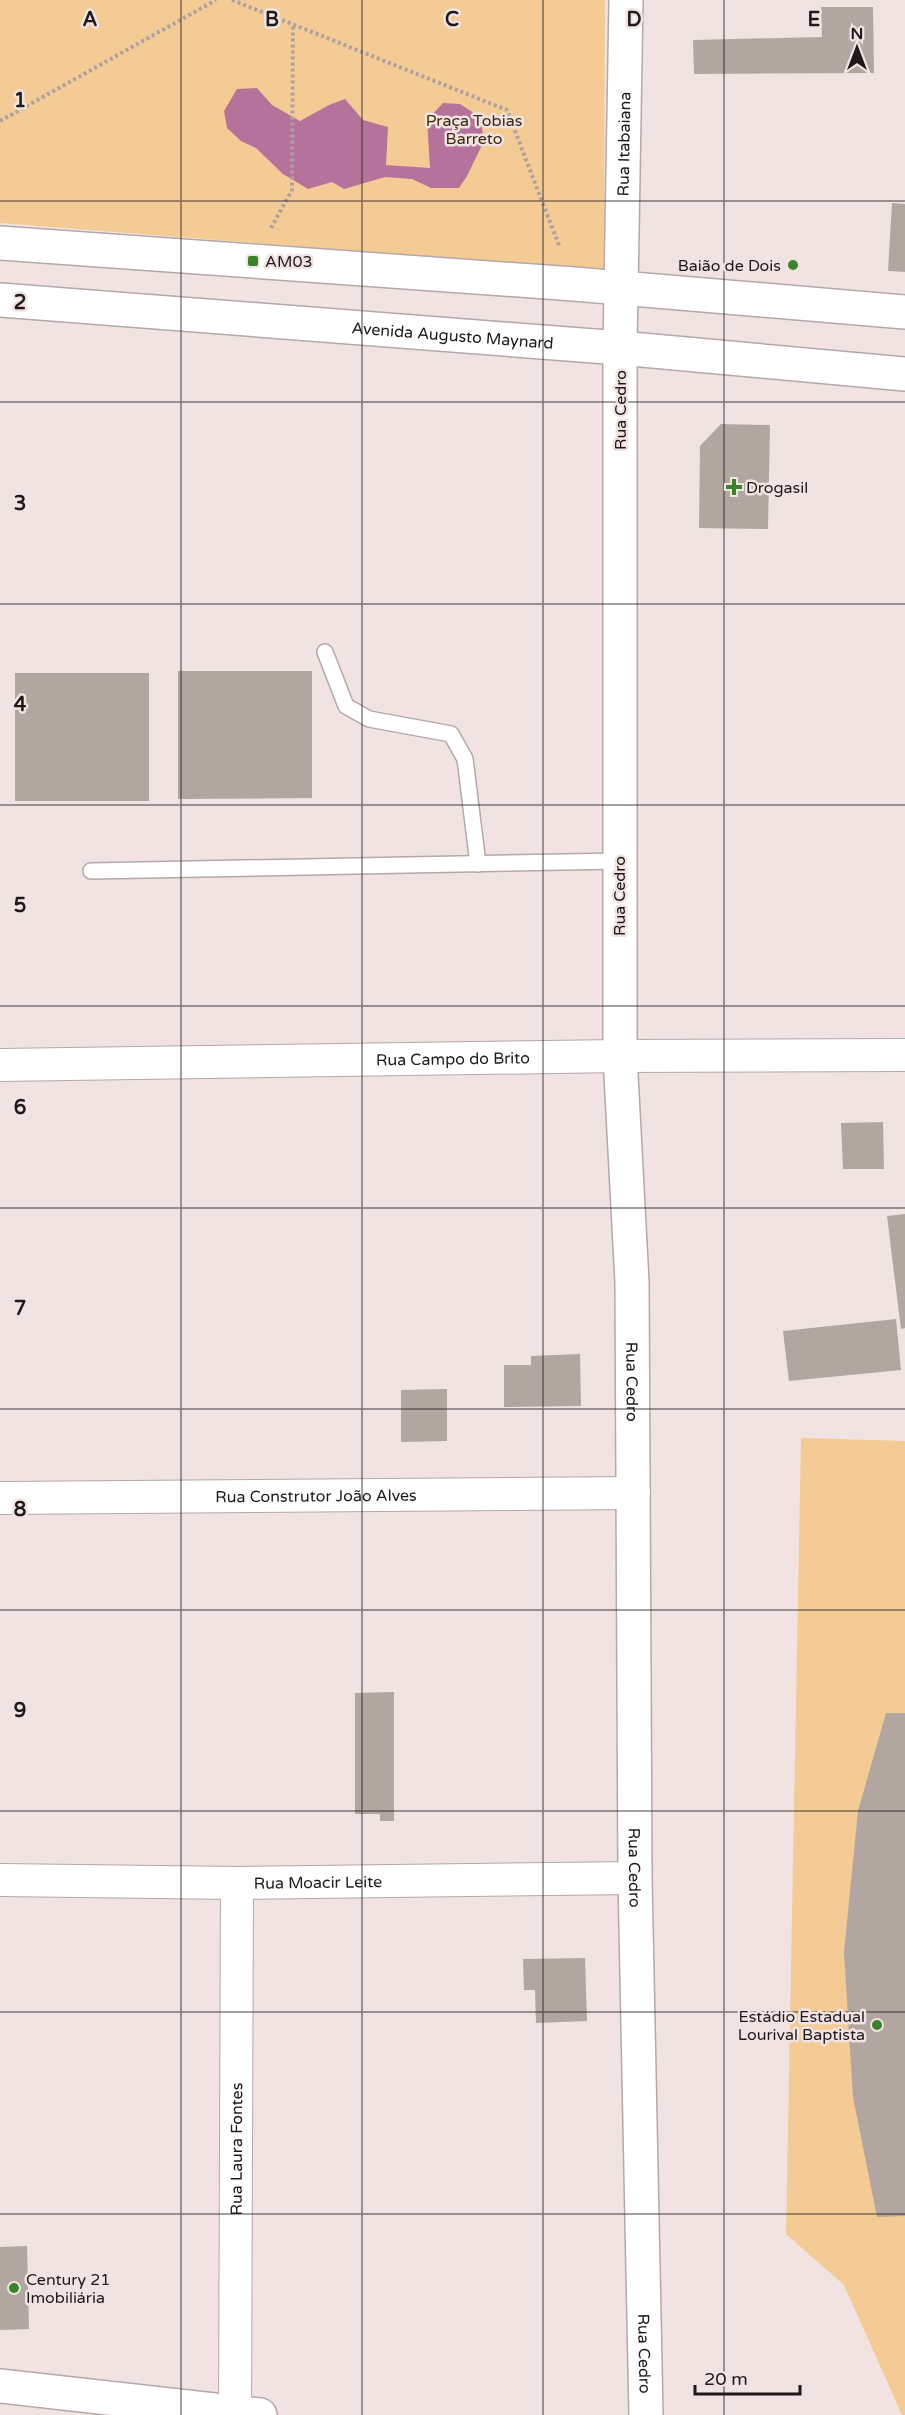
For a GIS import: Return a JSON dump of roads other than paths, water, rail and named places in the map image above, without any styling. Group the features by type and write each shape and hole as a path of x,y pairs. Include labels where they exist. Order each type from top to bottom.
{"street":[{"name":"Rua Itabaiana","path":"620,348 626,0"},
{"path":"0,243 574,284 905,312"},
{"name":"Avenida Augusto Maynard","path":"0,300 620,348 905,374"},
{"name":"Rua Cedro","path":"620,348 620,1056 632,1282 636,1878 646,2415"},
{"name":"Rua Campo do Brito","path":"0,1065 905,1054"},
{"name":"Rua Construtor João Alves","path":"0,1498 634,1493"},
{"name":"Rua Moacir Leite","path":"0,1880 237,1883 636,1878"},
{"name":"Rua Laura Fontes","path":"237,1883 243,2414"},
{"path":"0,2386 243,2414"}],"lane":[{"path":"325,652 346,706 369,719 451,734 465,759 478,864"},
{"path":"91,871 619,861"}],"place":[{"name":"AM03","path":"253,261"},
{"name":"Baião de Dois","path":"793,265"},
{"name":"Drogasil","path":"734,487"},
{"name":"Estádio Estadual Lourival Baptista","path":"877,2025"},
{"name":"Century 21 Imobiliária","path":"14,2288"}],"park label":[{"name":"Praça Tobias Barreto","path":"474,129"}]}
